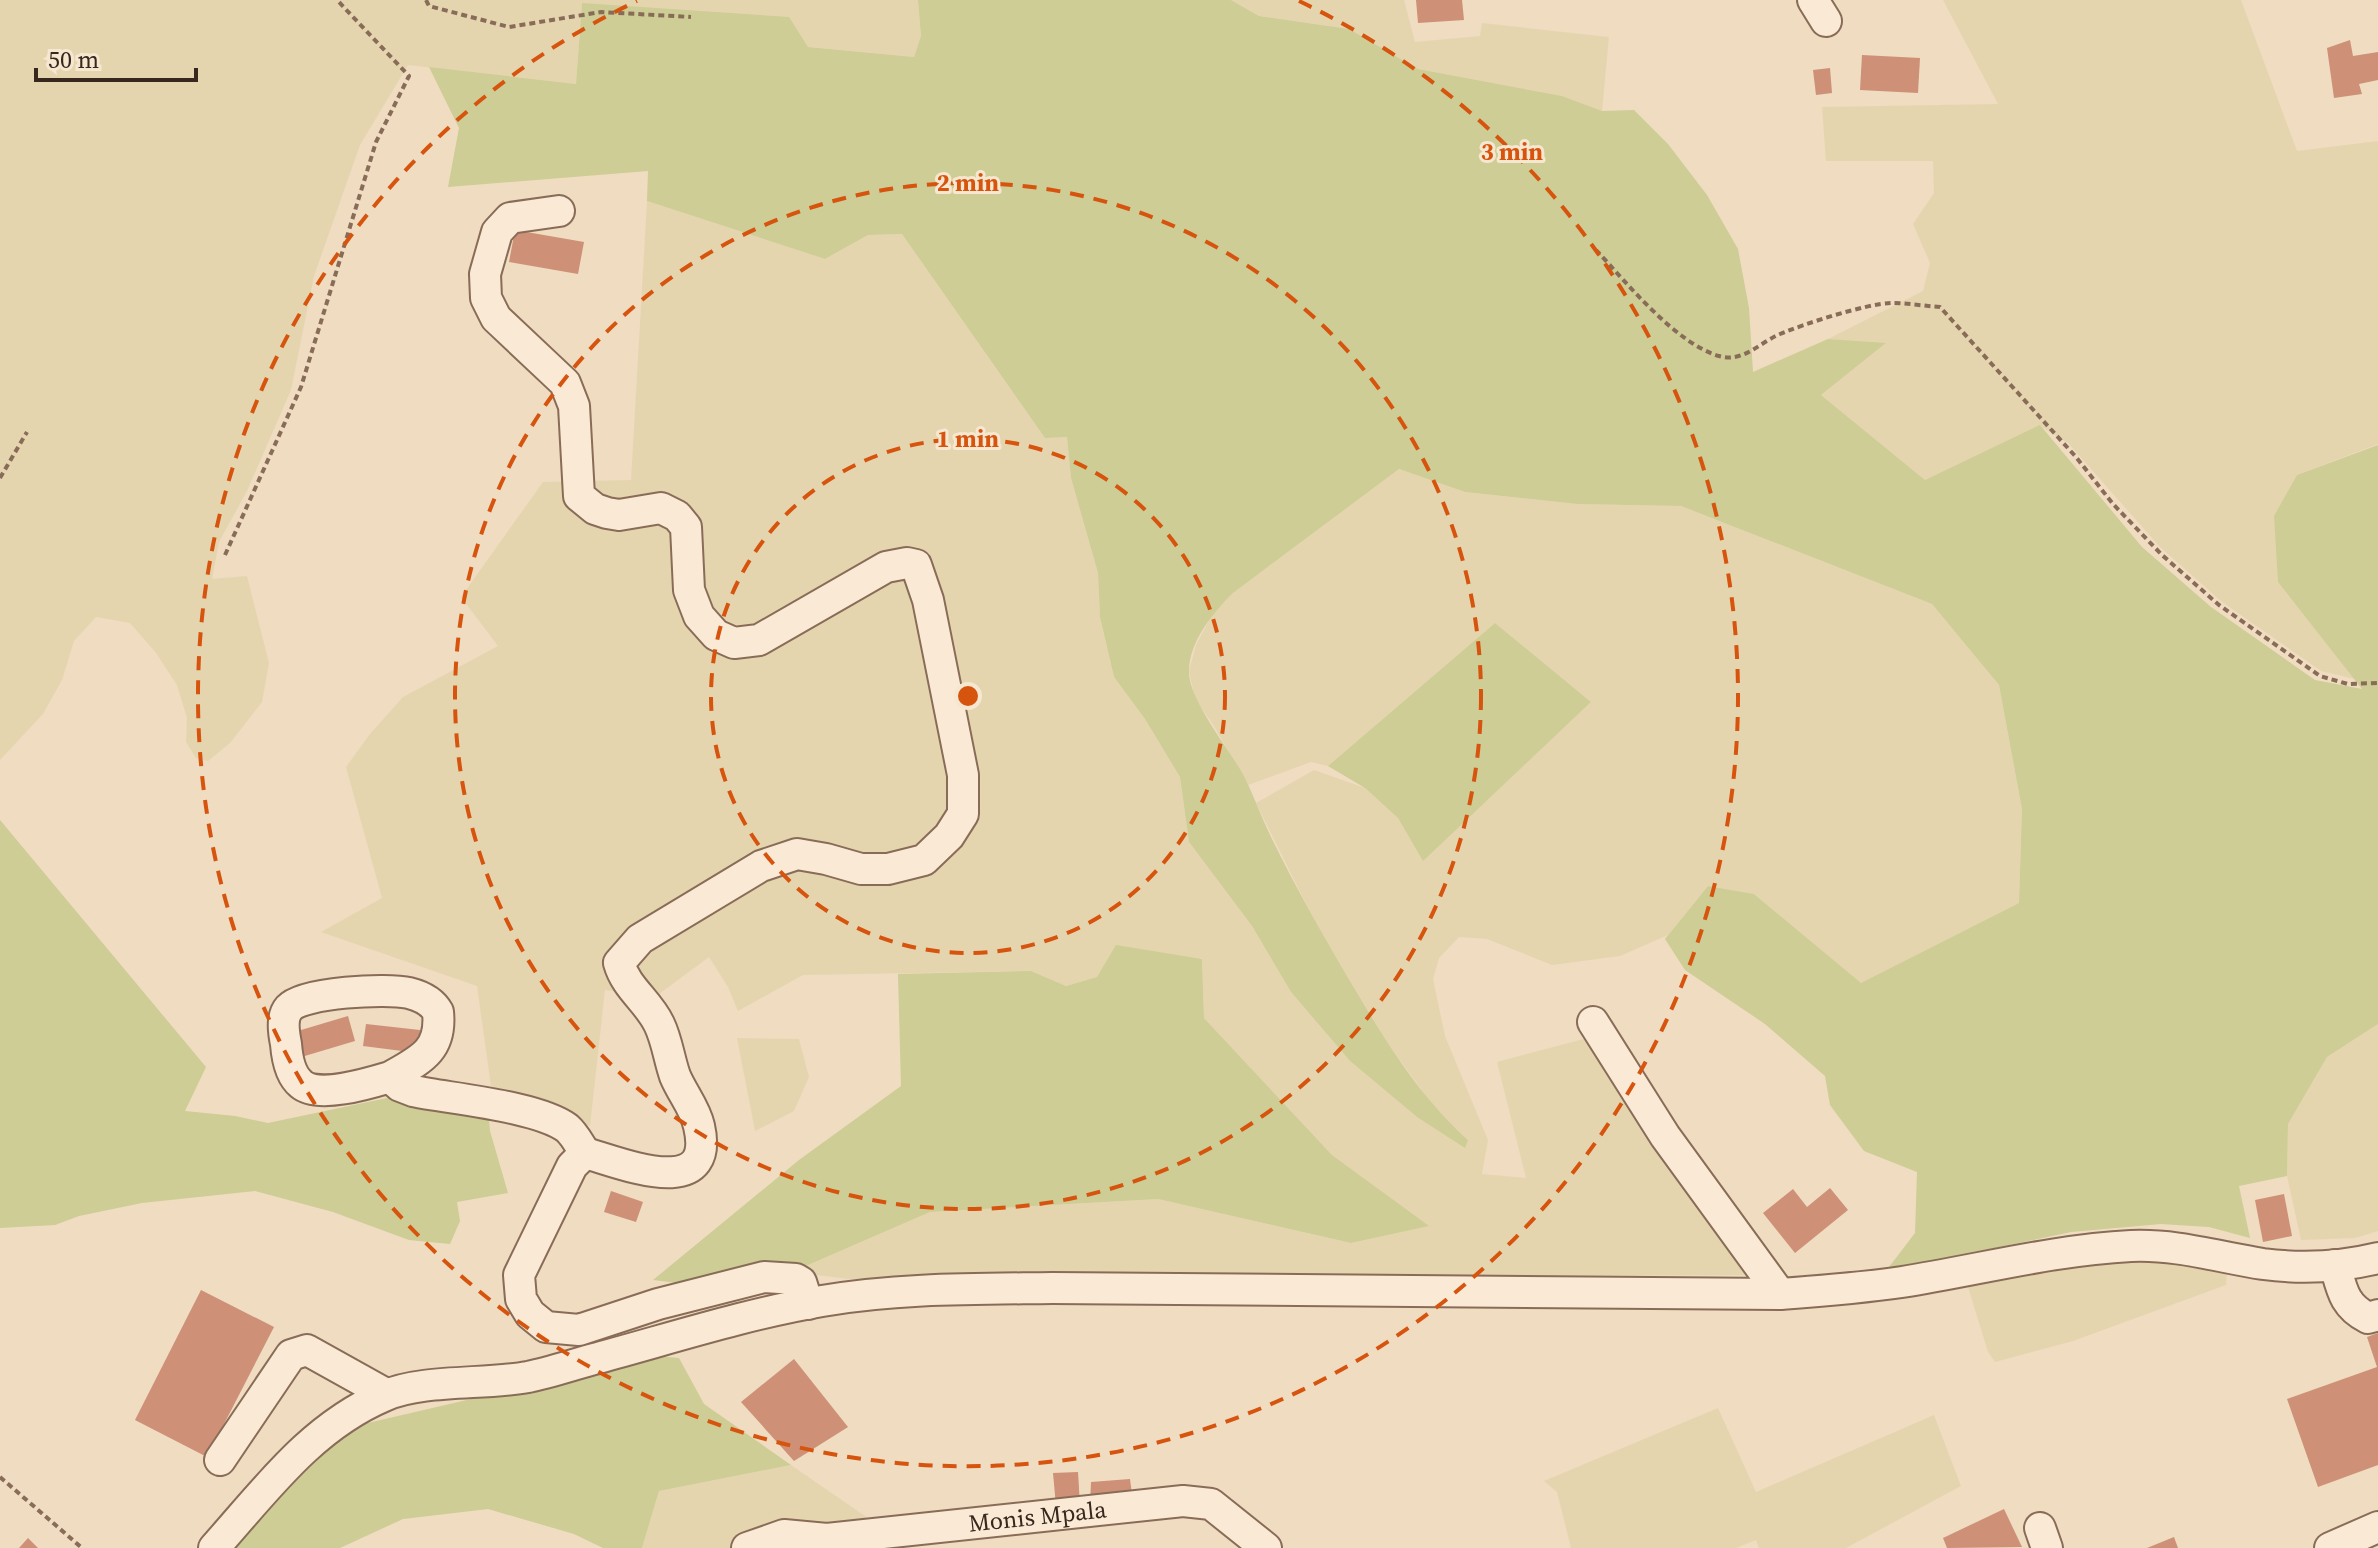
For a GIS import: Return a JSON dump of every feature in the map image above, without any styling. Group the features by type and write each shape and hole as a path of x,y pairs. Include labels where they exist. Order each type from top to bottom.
{"street":[{"path":"390,1077 400,1086 413,1091 505,1107 556,1122 574,1135 585,1153 630,1167 670,1173 689,1167 698,1154 700,1129 676,1078 660,1026 623,976 619,963 626,952 640,939 761,866 797,854 861,869 888,869 924,860 949,836 963,814 963,775 928,600 916,565 907,563 886,567 759,640 734,643 716,635 699,616 689,590 686,527 677,516 661,508 619,515 607,513 595,509 579,496 574,406 565,383 496,318 486,298 485,274 497,232 510,218 559,211"},
{"path":"382,991 411,993 429,1001 438,1012 438,1037 426,1054 390,1077 349,1088 313,1090 304,1086 292,1071 285,1043 285,1016 289,1008 298,1001 311,998 382,991"},
{"path":"1593,1022 1665,1136 1780,1294"},
{"path":"585,1153 572,1166 519,1275 521,1299 530,1314 546,1327 579,1330 658,1304 764,1277 801,1282 808,1304"},
{"path":"214,1548 311,1440 339,1419 386,1394 431,1386 527,1377 808,1304 901,1292 1052,1288 1780,1294 1878,1285 2059,1254 2133,1246 2187,1248 2272,1265 2335,1265 2378,1258"},
{"path":"2335,1265 2343,1295 2354,1311 2368,1318 2378,1315"},
{"path":"220,1460 291,1355 307,1350 386,1394"},
{"name":"Monis Mpala","path":"747,1548 784,1535 827,1539 1183,1501 1211,1504 1266,1548"},
{"path":"2330,1548 2378,1527"}],"path":[{"path":"225,555 301,387 376,142 409,76 337,0"},
{"path":"426,0 429,6 509,27 601,12 691,17"},
{"path":"1596,250 1641,298 1689,342 1721,357 1746,355 1777,335 1827,318 1889,303 1940,307 2076,457 2113,504 2162,555 2219,605 2320,676 2348,684 2378,683"},
{"path":"0,478 27,432"},
{"path":"0,1477 82,1548"}],"shaded area":[{"path":"0,0 918,0 921,36 914,57 808,47 582,3 576,84 408,65 360,145 314,276 291,390 247,491 219,542 212,579 247,576 269,663 262,702 230,743 208,761 196,758 186,742 187,718 177,685 156,653 130,623 96,617 74,641 62,680 43,714 0,760"},
{"path":"1231,0 1404,0 1415,42 1480,36 1482,23 1609,37 1602,111 1561,96 1418,69 1349,29 1259,16"},
{"path":"1943,0 2241,0 2297,151 2378,141 2378,444 2297,475 2278,582 2355,679 2321,671 2222,602 2160,547 2068,443 2040,426 1925,480 1821,395 1885,344 1828,339 1923,291 1930,263 1913,224 1934,193 1933,161 1826,161 1822,107 1998,104"},
{"path":"647,201 825,259 868,235 902,234 1045,438 1067,437 1071,478 1098,573 1100,617 1114,677 1145,719 1180,777 1189,842 1252,926 1291,992 1350,1061 1417,1117 1468,1140 1439,1114 1387,1042 1318,928 1256,803 1314,770 1365,788 1398,818 1423,860 1591,702 1495,623 1328,766 1311,762 1248,785 1195,699 1189,671 1196,645 1211,616 1233,593 1399,469 1465,492 1577,504 1681,506 1932,604 1999,685 2022,809 2019,903 1860,984 1754,894 1708,886 1668,935 1620,956 1552,965 1487,939 1459,937 1439,958 1433,979 1445,1036 1488,1140 1482,1174 1526,1178 1497,1062 1591,1037 1753,1275 849,1279 792,1272 930,1212 1158,1199 1351,1243 1428,1226 1332,1155 1204,1018 1202,958 1097,977 1066,986 1031,971 803,975 738,1011 728,987 709,957 655,997 605,990 590,1126 491,1086 477,986 321,932 382,898 346,767 403,697 498,646 461,597 543,482 631,480"},
{"path":"2378,1024 2378,1231 2355,1238 2301,1240 2287,1176 2288,1124 2327,1057"},
{"path":"737,1038 799,1039 809,1077 794,1111 755,1131"},
{"path":"2117,1255 2227,1267 2226,1285 2073,1341 1995,1362 1988,1352 1964,1274"},
{"path":"1718,1408 1756,1492 1934,1415 1961,1486 1846,1548 1759,1548 1756,1540 1736,1548 1571,1548 1557,1492 1544,1481"},
{"path":"791,1465 875,1523 841,1548 642,1548 659,1491"}],"green space":[{"path":"918,0 1231,0 1259,16 1349,29 1418,69 1562,96 1602,111 1634,110 1668,144 1707,195 1738,249 1749,308 1753,372 1828,339 1886,343 1821,395 1925,480 2040,425 2142,547 2211,607 2315,680 2362,689 2278,582 2274,516 2297,475 2378,445 2378,1024 2327,1057 2288,1124 2287,1176 2239,1186 2250,1238 2209,1227 2161,1224 2071,1232 1886,1271 1915,1233 1917,1172 1864,1151 1830,1105 1825,1076 1765,1024 1685,970 1665,939 1708,886 1754,894 1861,983 2019,903 2022,809 1999,685 1932,604 1681,506 1577,504 1465,492 1399,469 1233,593 1218,609 1198,638 1190,659 1190,682 1195,695 1244,776 1291,876 1356,991 1420,1089 1468,1140 1465,1148 1417,1117 1350,1061 1291,992 1252,926 1189,842 1180,777 1145,719 1114,677 1100,617 1098,573 1071,478 1067,437 1045,438 902,234 868,235 825,259 647,201 648,171 448,187 459,128 429,67 576,84 582,3 789,17 808,47 914,57 921,36"},
{"path":"1495,623 1591,702 1423,861 1398,818 1365,788 1328,766"},
{"path":"0,820 206,1067 185,1111 268,1123 387,1098 488,1109 490,1131 508,1193 457,1202 460,1221 450,1244 409,1240 333,1212 255,1191 142,1203 79,1216 55,1225 0,1228"},
{"path":"1116,945 1202,959 1204,1018 1332,1155 1429,1226 1351,1243 1158,1199 930,1212 792,1272 686,1284 653,1280 799,1160 901,1086 898,974 1031,971 1066,986 1097,977"},
{"path":"645,1355 679,1358 704,1404 791,1465 659,1491 642,1548 603,1548 574,1534 488,1509 403,1519 340,1548 225,1548 309,1461 355,1426"}],"building":[{"path":"1416,0 1462,0 1464,20 1418,23"},
{"path":"2350,40 2353,56 2378,52 2378,80 2359,84 2362,94 2334,98 2327,48"},
{"path":"1862,55 1920,58 1918,93 1860,90"},
{"path":"1830,68 1832,93 1816,95 1813,70"},
{"path":"515,230 584,242 578,274 509,262"},
{"path":"348,1016 355,1041 298,1058 291,1033"},
{"path":"366,1024 420,1030 418,1053 363,1046"},
{"path":"1830,1188 1848,1210 1795,1253 1763,1213 1793,1189 1807,1207"},
{"path":"611,1191 643,1202 636,1222 604,1212"},
{"path":"2284,1194 2292,1236 2263,1242 2255,1200"},
{"path":"201,1290 274,1327 207,1457 135,1420"},
{"path":"2378,1333 2378,1465 2318,1487 2287,1399 2377,1367 2367,1337"},
{"path":"794,1359 848,1427 794,1461 741,1402"},
{"path":"1078,1472 1080,1505 1056,1506 1053,1473"},
{"path":"1130,1479 1133,1502 1090,1505 1091,1482"},
{"path":"2004,1509 2022,1547 1947,1548 1943,1538"},
{"path":"2174,1537 2178,1548 2147,1548"},
{"path":"28,1538 38,1548 19,1548"}]}
